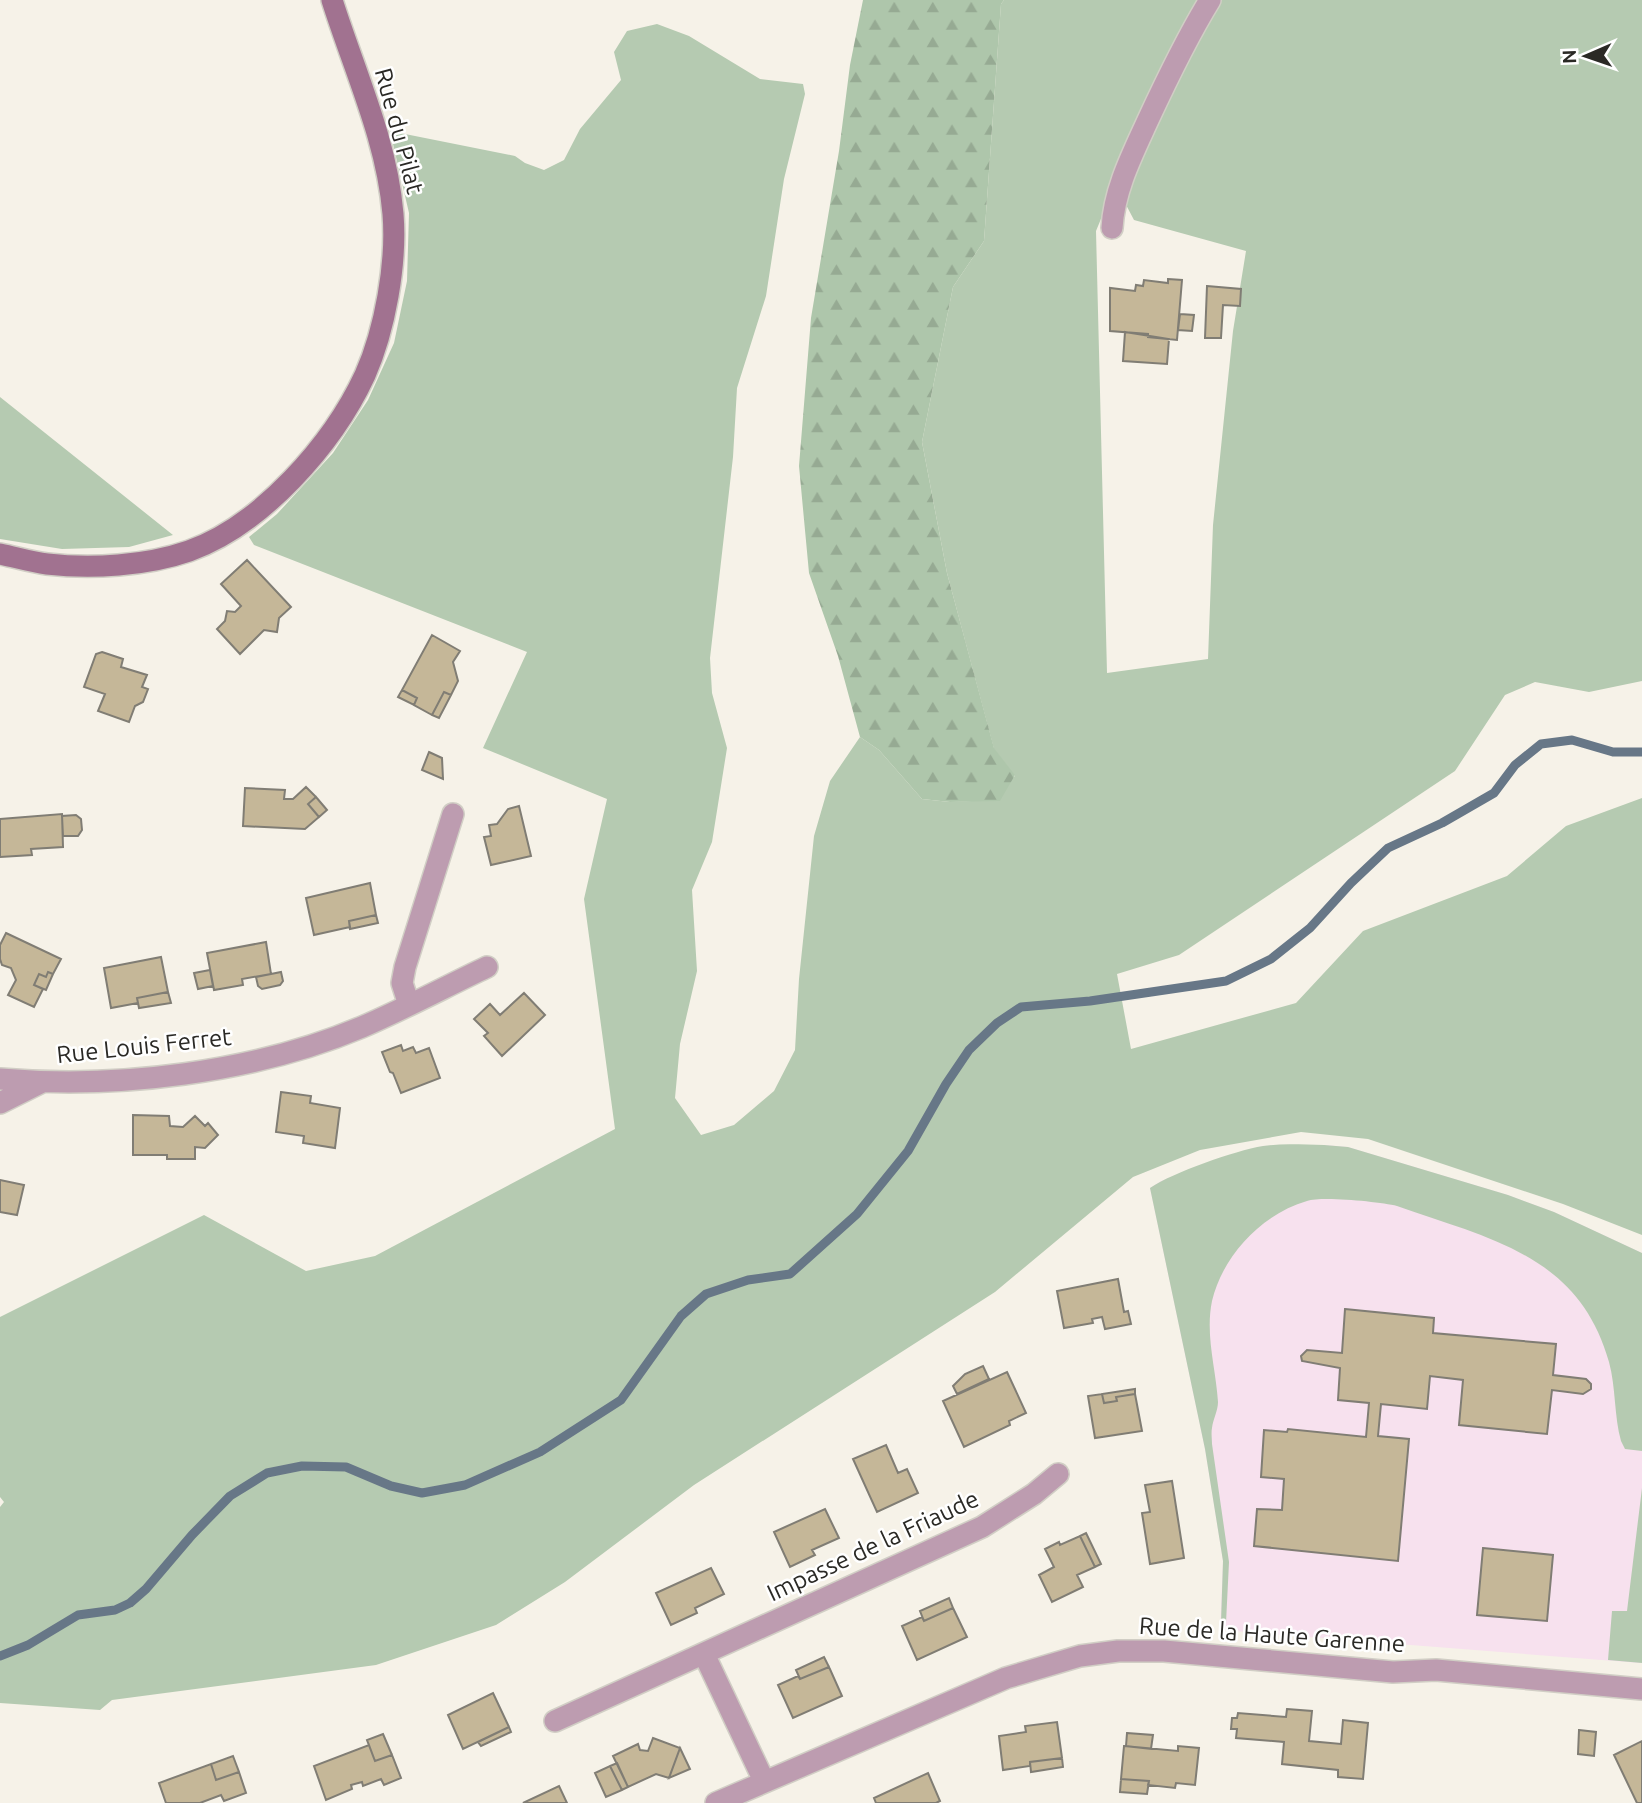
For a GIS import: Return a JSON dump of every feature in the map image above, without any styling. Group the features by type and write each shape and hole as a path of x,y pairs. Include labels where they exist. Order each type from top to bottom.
{"main road":[{"name":"Rue du Pilat","path":"0,554 46,564 98,565 163,558 189,551 246,522 277,495 310,459 343,413 365,374 382,323 392,266 393,214 382,153 332,0"}],"street":[{"path":"1112,228 1116,195 1139,140 1182,47 1210,0"},
{"path":"409,1005 402,983 405,967 453,814"},
{"name":"Rue Louis Ferret","path":"0,1079 42,1082 138,1077 220,1068 290,1052 360,1028 487,967"},
{"path":"0,1103 42,1082"},
{"name":"Impasse de la Friaude","path":"555,1721 982,1527 1034,1494 1058,1474"},
{"name":"Rue de la Haute Garenne","path":"716,1803 1006,1678 1080,1656 1118,1651 1164,1651 1393,1672 1436,1670 1642,1689"},
{"path":"704,1654 764,1781"}],"shaded area":[{"path":"1264,1146 1348,1147 1508,1195 1554,1212 1642,1253 1640,1663 1220,1630 1223,1561 1205,1449 1150,1188 1161,1181 1224,1157"}],"green space":[{"path":"863,0 1004,0 1001,4 984,241 953,287 922,442 947,573 994,748 1015,775 1000,801 950,802 922,799 879,750 860,737 838,656 809,573 799,466 811,318 839,151 850,65"},
{"path":"1004,0 1200,0 1160,75 1096,231 1107,673 1208,659 1213,525 1233,331 1246,251 1134,220 1124,201 1143,147 1219,0 1642,0 1642,681 1589,692 1535,682 1505,695 1455,771 1179,955 1117,974 1131,1049 1296,1003 1363,931 1507,876 1566,826 1642,798 1642,1235 1563,1204 1368,1139 1301,1132 1200,1150 1133,1177 995,1292 694,1485 565,1582 496,1625 376,1665 112,1700 100,1710 0,1703 0,1507 4,1502 0,1497 0,1317 204,1215 306,1271 375,1256 615,1129 584,899 607,799 483,748 527,652 254,545 249,537 277,514 333,453 368,400 394,343 407,281 409,213 390,131 515,156 544,170 564,160 580,129 621,80 614,52 627,31 657,24 689,36 760,79 803,84 805,94 784,179 766,296 737,388 733,457 710,658 712,693 727,748 712,842 692,890 697,971 680,1044 675,1098 701,1135 734,1125 774,1091 795,1050 799,979 814,836 830,781 860,737 879,750 922,799 972,801 1015,776 994,749 947,573 922,442 953,287 984,241 1001,4"},
{"path":"0,397 173,535 129,547 62,549 0,539"},
{"path":"1263,1146 1348,1147 1508,1195 1554,1212 1642,1253 1642,1451 1625,1449 1619,1431 1609,1362 1595,1326 1576,1297 1553,1274 1527,1256 1497,1242 1397,1206 1325,1199 1290,1207 1260,1226 1235,1253 1217,1284 1212,1301 1210,1339 1218,1402 1213,1421 1212,1444 1229,1562 1226,1623 1221,1622 1223,1561 1205,1449 1150,1188 1221,1157"},
{"path":"1642,1488 1642,1663 1608,1660 1612,1611 1627,1611"}],"building":[{"path":"1168,279 1182,280 1177,340 1110,331 1110,288 1135,291 1136,285 1143,286 1144,280 1168,283"},
{"path":"1207,286 1241,289 1240,306 1223,305 1221,338 1205,338"},
{"path":"1180,314 1194,315 1192,331 1178,330"},
{"path":"1125,332 1169,339 1167,364 1123,361"},
{"path":"247,560 291,607 279,618 277,632 264,630 240,654 217,629 225,621 227,611 235,612 241,606 221,584"},
{"path":"432,635 460,651 453,662 458,681 451,695 444,692 432,715 414,705 417,698 402,690"},
{"path":"102,652 123,659 121,667 147,675 142,687 148,689 143,702 135,706 129,722 98,711 105,694 84,687 96,654"},
{"path":"402,690 417,698 414,705 398,697"},
{"path":"444,692 451,695 439,718 432,715"},
{"path":"429,752 442,758 443,779 422,770"},
{"path":"306,787 316,797 308,804 319,817 305,829 243,826 245,788 285,790 284,799 293,799"},
{"path":"316,797 327,810 319,817 308,804"},
{"path":"519,806 531,856 491,865 484,837 491,836 489,825 497,824 508,809"},
{"path":"62,814 63,847 31,849 32,855 0,857 0,819"},
{"path":"76,815 81,819 82,830 78,836 63,836 62,816"},
{"path":"370,883 376,915 349,921 350,927 314,935 306,898"},
{"path":"376,915 378,923 350,929 349,921"},
{"path":"6,933 61,959 53,974 48,972 46,977 39,974 34,985 43,989 34,1007 8,995 16,980 11,968 2,965 0,959 0,945"},
{"path":"266,942 271,974 242,979 243,985 214,990 207,953"},
{"path":"161,957 168,992 137,998 138,1003 111,1008 104,968"},
{"path":"210,970 213,986 198,989 194,973"},
{"path":"48,972 53,974 46,990 34,985 39,974 46,977"},
{"path":"281,972 283,981 280,985 262,989 258,986 256,977"},
{"path":"168,992 171,1003 139,1008 137,998"},
{"path":"524,993 545,1015 502,1056 484,1036 488,1033 474,1019 490,1004 500,1015"},
{"path":"401,1045 403,1051 413,1047 416,1053 429,1048 440,1078 401,1093 382,1052"},
{"path":"281,1092 311,1096 310,1103 340,1108 335,1148 303,1143 304,1136 276,1132"},
{"path":"133,1115 169,1116 170,1126 183,1127 195,1116 205,1126 208,1123 218,1135 205,1148 195,1147 195,1159 167,1159 167,1155 133,1155"},
{"path":"0,1180 24,1185 17,1215 0,1212"},
{"path":"1118,1279 1124,1312 1128,1311 1131,1324 1105,1329 1102,1317 1092,1319 1093,1323 1064,1328 1057,1291"},
{"path":"1345,1309 1434,1318 1433,1333 1556,1344 1553,1375 1586,1379 1591,1384 1591,1389 1583,1394 1552,1390 1547,1434 1459,1425 1463,1380 1430,1376 1427,1409 1381,1404 1378,1436 1409,1439 1398,1561 1254,1546 1257,1509 1282,1510 1284,1479 1261,1477 1264,1430 1287,1432 1288,1429 1366,1437 1369,1403 1338,1400 1340,1368 1302,1361 1301,1356 1307,1350 1342,1353"},
{"path":"983,1366 989,1379 957,1394 953,1386 965,1374"},
{"path":"1007,1372 1026,1413 1009,1421 1010,1425 964,1447 943,1401"},
{"path":"1135,1389 1135,1394 1116,1397 1117,1401 1104,1403 1102,1394"},
{"path":"1102,1394 1104,1403 1117,1401 1116,1397 1135,1394 1142,1431 1095,1438 1088,1396"},
{"path":"886,1445 898,1473 907,1469 918,1493 877,1512 853,1459"},
{"path":"1172,1481 1184,1558 1150,1564 1142,1513 1150,1512 1145,1485"},
{"path":"825,1509 839,1538 812,1550 815,1555 790,1567 774,1532"},
{"path":"1086,1533 1101,1564 1095,1567 1080,1536"},
{"path":"1080,1536 1095,1567 1077,1575 1083,1587 1052,1602 1039,1575 1054,1567 1045,1549"},
{"path":"1483,1548 1553,1555 1547,1621 1477,1615"},
{"path":"711,1568 724,1594 695,1608 697,1613 671,1625 656,1593"},
{"path":"949,1598 953,1608 924,1621 920,1611"},
{"path":"953,1608 967,1637 917,1660 902,1626 922,1617 924,1621"},
{"path":"824,1657 829,1667 800,1679 796,1670"},
{"path":"829,1667 842,1696 793,1718 778,1685"},
{"path":"493,1693 509,1727 463,1749 448,1715"},
{"path":"1287,1709 1312,1711 1309,1741 1341,1744 1343,1720 1368,1723 1363,1779 1338,1777 1338,1770 1282,1764 1284,1742 1236,1738 1237,1729 1231,1729 1232,1718 1237,1718 1238,1713 1286,1717"},
{"path":"1057,1722 1062,1758 1030,1762 1030,1766 1003,1770 999,1736 1026,1732 1025,1726"},
{"path":"509,1727 511,1732 481,1746 478,1742"},
{"path":"1579,1730 1596,1732 1594,1756 1578,1754"},
{"path":"1127,1733 1153,1735 1151,1749 1126,1746"},
{"path":"383,1734 392,1755 375,1761 367,1740"},
{"path":"653,1738 680,1748 669,1778 656,1774 628,1787 613,1756 638,1744 640,1750 648,1751"},
{"path":"1642,1741 1642,1803 1637,1803 1614,1755"},
{"path":"369,1745 375,1761 392,1755 401,1778 384,1785 381,1779 363,1786 362,1782 351,1785 352,1789 326,1800 314,1766"},
{"path":"1124,1746 1178,1751 1178,1746 1199,1748 1195,1785 1176,1783 1175,1788 1148,1785 1149,1781 1121,1779"},
{"path":"680,1748 690,1769 669,1778"},
{"path":"233,1756 239,1772 216,1780 211,1764"},
{"path":"1062,1758 1063,1767 1031,1772 1030,1762"},
{"path":"617,1763 628,1787 622,1790 610,1766"},
{"path":"211,1764 216,1780 239,1772 246,1793 224,1801 221,1795 200,1803 166,1803 159,1783"},
{"path":"610,1766 622,1790 606,1797 595,1773"},
{"path":"928,1773 940,1801 876,1803 874,1798"},
{"path":"1121,1779 1149,1781 1147,1794 1120,1792"},
{"path":"559,1786 567,1803 523,1803"}],"waterway":[{"path":"0,1656 28,1645 78,1615 115,1610 130,1603 146,1589 230,1496 267,1473 302,1466 346,1467 391,1486 422,1493 465,1485 540,1452 621,1400 681,1316 706,1294 748,1280 790,1274 857,1214 908,1151 946,1084 969,1050 997,1023 1021,1007 1090,1001 1226,981 1271,959 1310,928 1388,848 1442,823 1494,793 1515,765 1541,744 1572,740 1613,752 1642,752"}]}
